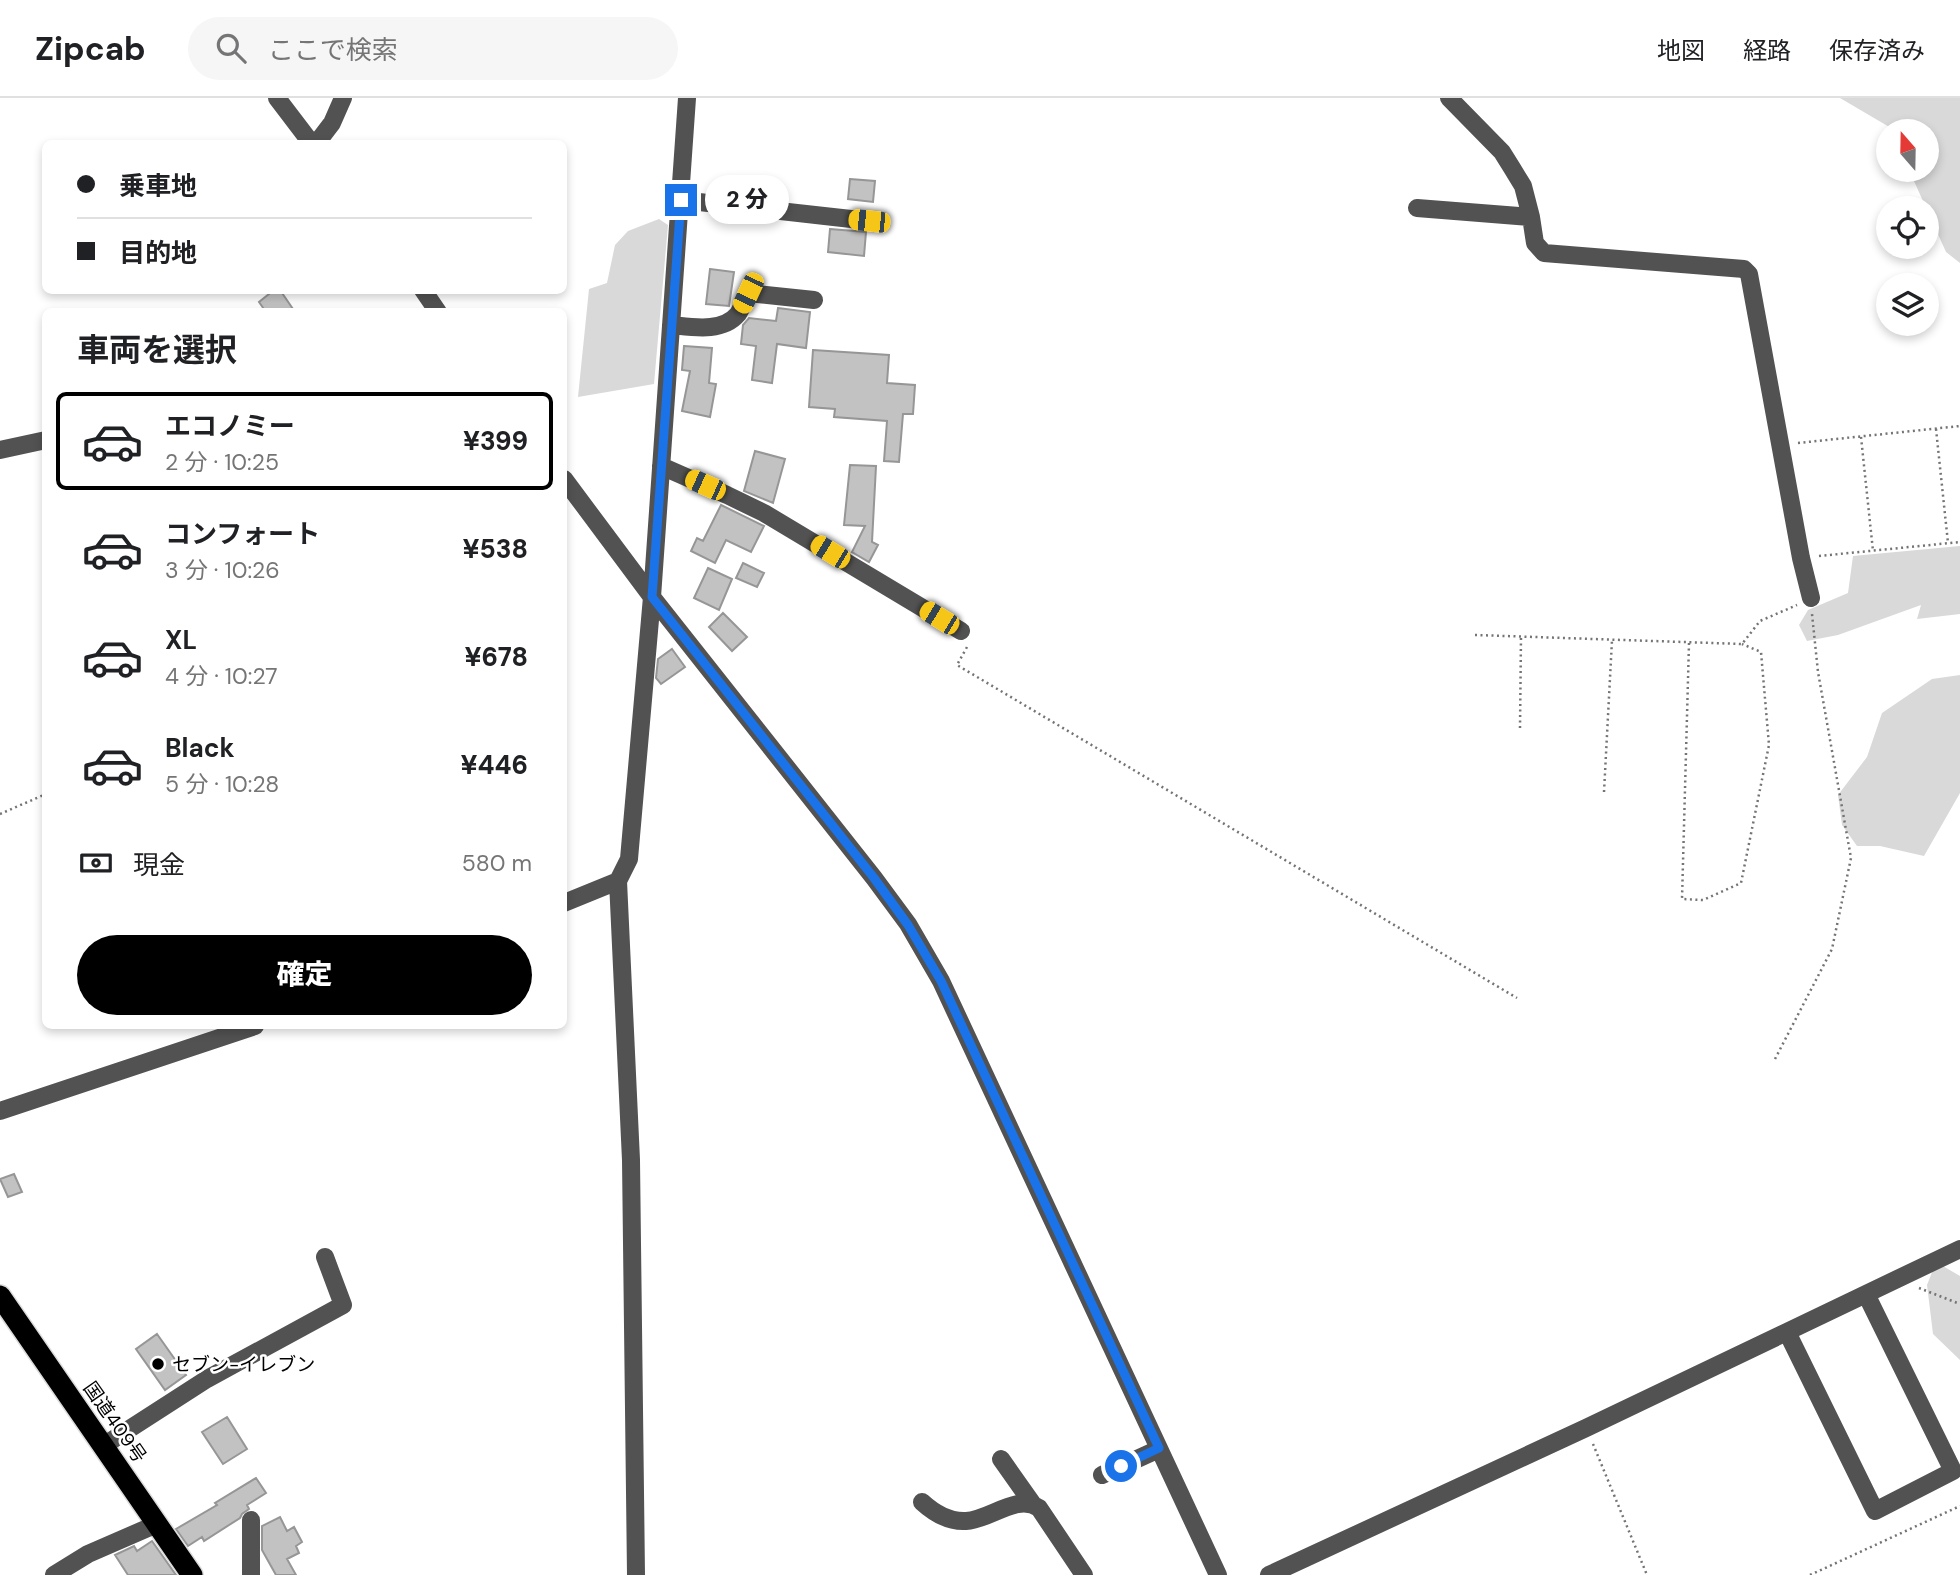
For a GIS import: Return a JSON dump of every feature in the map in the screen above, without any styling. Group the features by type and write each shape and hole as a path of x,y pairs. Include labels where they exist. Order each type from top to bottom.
{"highway":[{"name":"国道409号","path":"0,1296 192,1575"}],"street":[{"path":"277,98 311,140"},
{"path":"317,140 332,123 342,98"},
{"path":"636,1575 631,1160 618,881 629,859 652,597 687,98"},
{"path":"1448,98 1502,152 1523,186 1535,243 1544,253 1744,269 1749,274 1801,558 1811,598"},
{"path":"681,200 869,221"},
{"path":"1417,208 1531,217"},
{"path":"671,325 707,328 723,323 737,314 748,293 814,300"},
{"path":"0,450 42,441"},
{"path":"661,466 764,513 961,631"},
{"path":"567,483 652,597 874,878 915,936 941,981 1218,1575"},
{"path":"567,902 618,881"},
{"path":"0,1111 246,1029"},
{"path":"1269,1575 1586,1428 1960,1249"},
{"path":"103,1446 207,1380 343,1305 325,1257"},
{"path":"1787,1332 1875,1511 1953,1471 1866,1294"},
{"path":"1102,1475 1159,1448"},
{"path":"1001,1459 1032,1503 1039,1508 1084,1575"},
{"path":"922,1502 933,1512 948,1519 967,1521 1023,1502 1032,1503"},
{"path":"251,1520 251,1575"},
{"path":"54,1575 88,1554 157,1524"}],"path":[{"path":"1781,445 1960,426"},
{"path":"1936,429 1948,543"},
{"path":"1861,437 1873,551"},
{"path":"1801,558 1960,542"},
{"path":"1742,644 1760,621 1811,598 1818,672 1851,858 1832,949 1775,1059"},
{"path":"961,631 967,647 957,665 1517,998"},
{"path":"1475,635 1521,637 1689,642 1742,644 1762,652 1769,745 1741,883 1703,900 1682,899 1689,642"},
{"path":"1520,728 1521,637"},
{"path":"1604,792 1612,640"},
{"path":"0,814 42,796"},
{"path":"1897,1279 1960,1304"},
{"path":"1586,1428 1647,1575"},
{"path":"1810,1575 1960,1506"}],"shaded area":[{"path":"1840,98 1960,98 1960,263 1946,252 1939,236 1939,196 1921,196 1914,182 1939,182 1939,119 1876,119"},
{"path":"659,219 668,225 654,384 578,397 589,289 607,283 615,245 628,231"},
{"path":"1960,546 1960,614 1917,619 1921,605 1838,635 1807,641 1799,625 1808,610 1848,593 1853,556"},
{"path":"1960,675 1960,793 1924,856 1880,846 1857,846 1842,825 1838,795 1867,757 1882,713 1932,679"},
{"path":"1936,1262 1960,1276 1960,1360 1933,1334 1927,1285"}],"building":[{"path":"850,179 875,181 873,202 848,199"},
{"path":"830,229 866,232 864,256 828,252"},
{"path":"710,269 734,272 729,306 706,304"},
{"path":"269,294 283,294 292,308 263,308 259,302"},
{"path":"778,308 810,312 806,348 777,344 772,383 752,380 756,346 741,344 743,325 749,318 776,321"},
{"path":"684,346 712,348 709,383 716,384 710,417 682,411 690,371 682,370"},
{"path":"813,350 889,355 887,383 915,385 913,414 903,414 899,462 884,461 887,421 834,417 835,409 809,407"},
{"path":"755,451 785,459 773,503 744,491"},
{"path":"850,465 876,466 872,542 878,545 869,562 852,552 865,526 844,525"},
{"path":"721,505 764,526 751,552 726,540 715,563 691,551 697,538 703,541"},
{"path":"743,563 764,573 757,587 736,578"},
{"path":"708,568 732,579 719,610 694,598"},
{"path":"723,613 747,637 732,651 709,627"},
{"path":"672,649 685,667 661,684 656,678 658,659"},
{"path":"14,1174 22,1192 8,1197 0,1179"},
{"path":"157,1334 186,1375 165,1390 136,1349"},
{"path":"227,1417 247,1449 223,1464 202,1432"},
{"path":"256,1478 266,1493 247,1505 249,1509 240,1518 204,1541 202,1537 188,1546 176,1529"},
{"path":"280,1517 287,1531 294,1527 302,1542 296,1546 299,1553 287,1559 296,1575 276,1575 262,1550 262,1526"},
{"path":"152,1541 176,1575 128,1575 115,1555 134,1546 137,1551"}],"place":[{"name":"セブン-イレブン","path":"158,1364"}],"route":[{"path":"681,200 652,597 874,878 908,925 941,981 1159,1448 1121,1466"}]}
